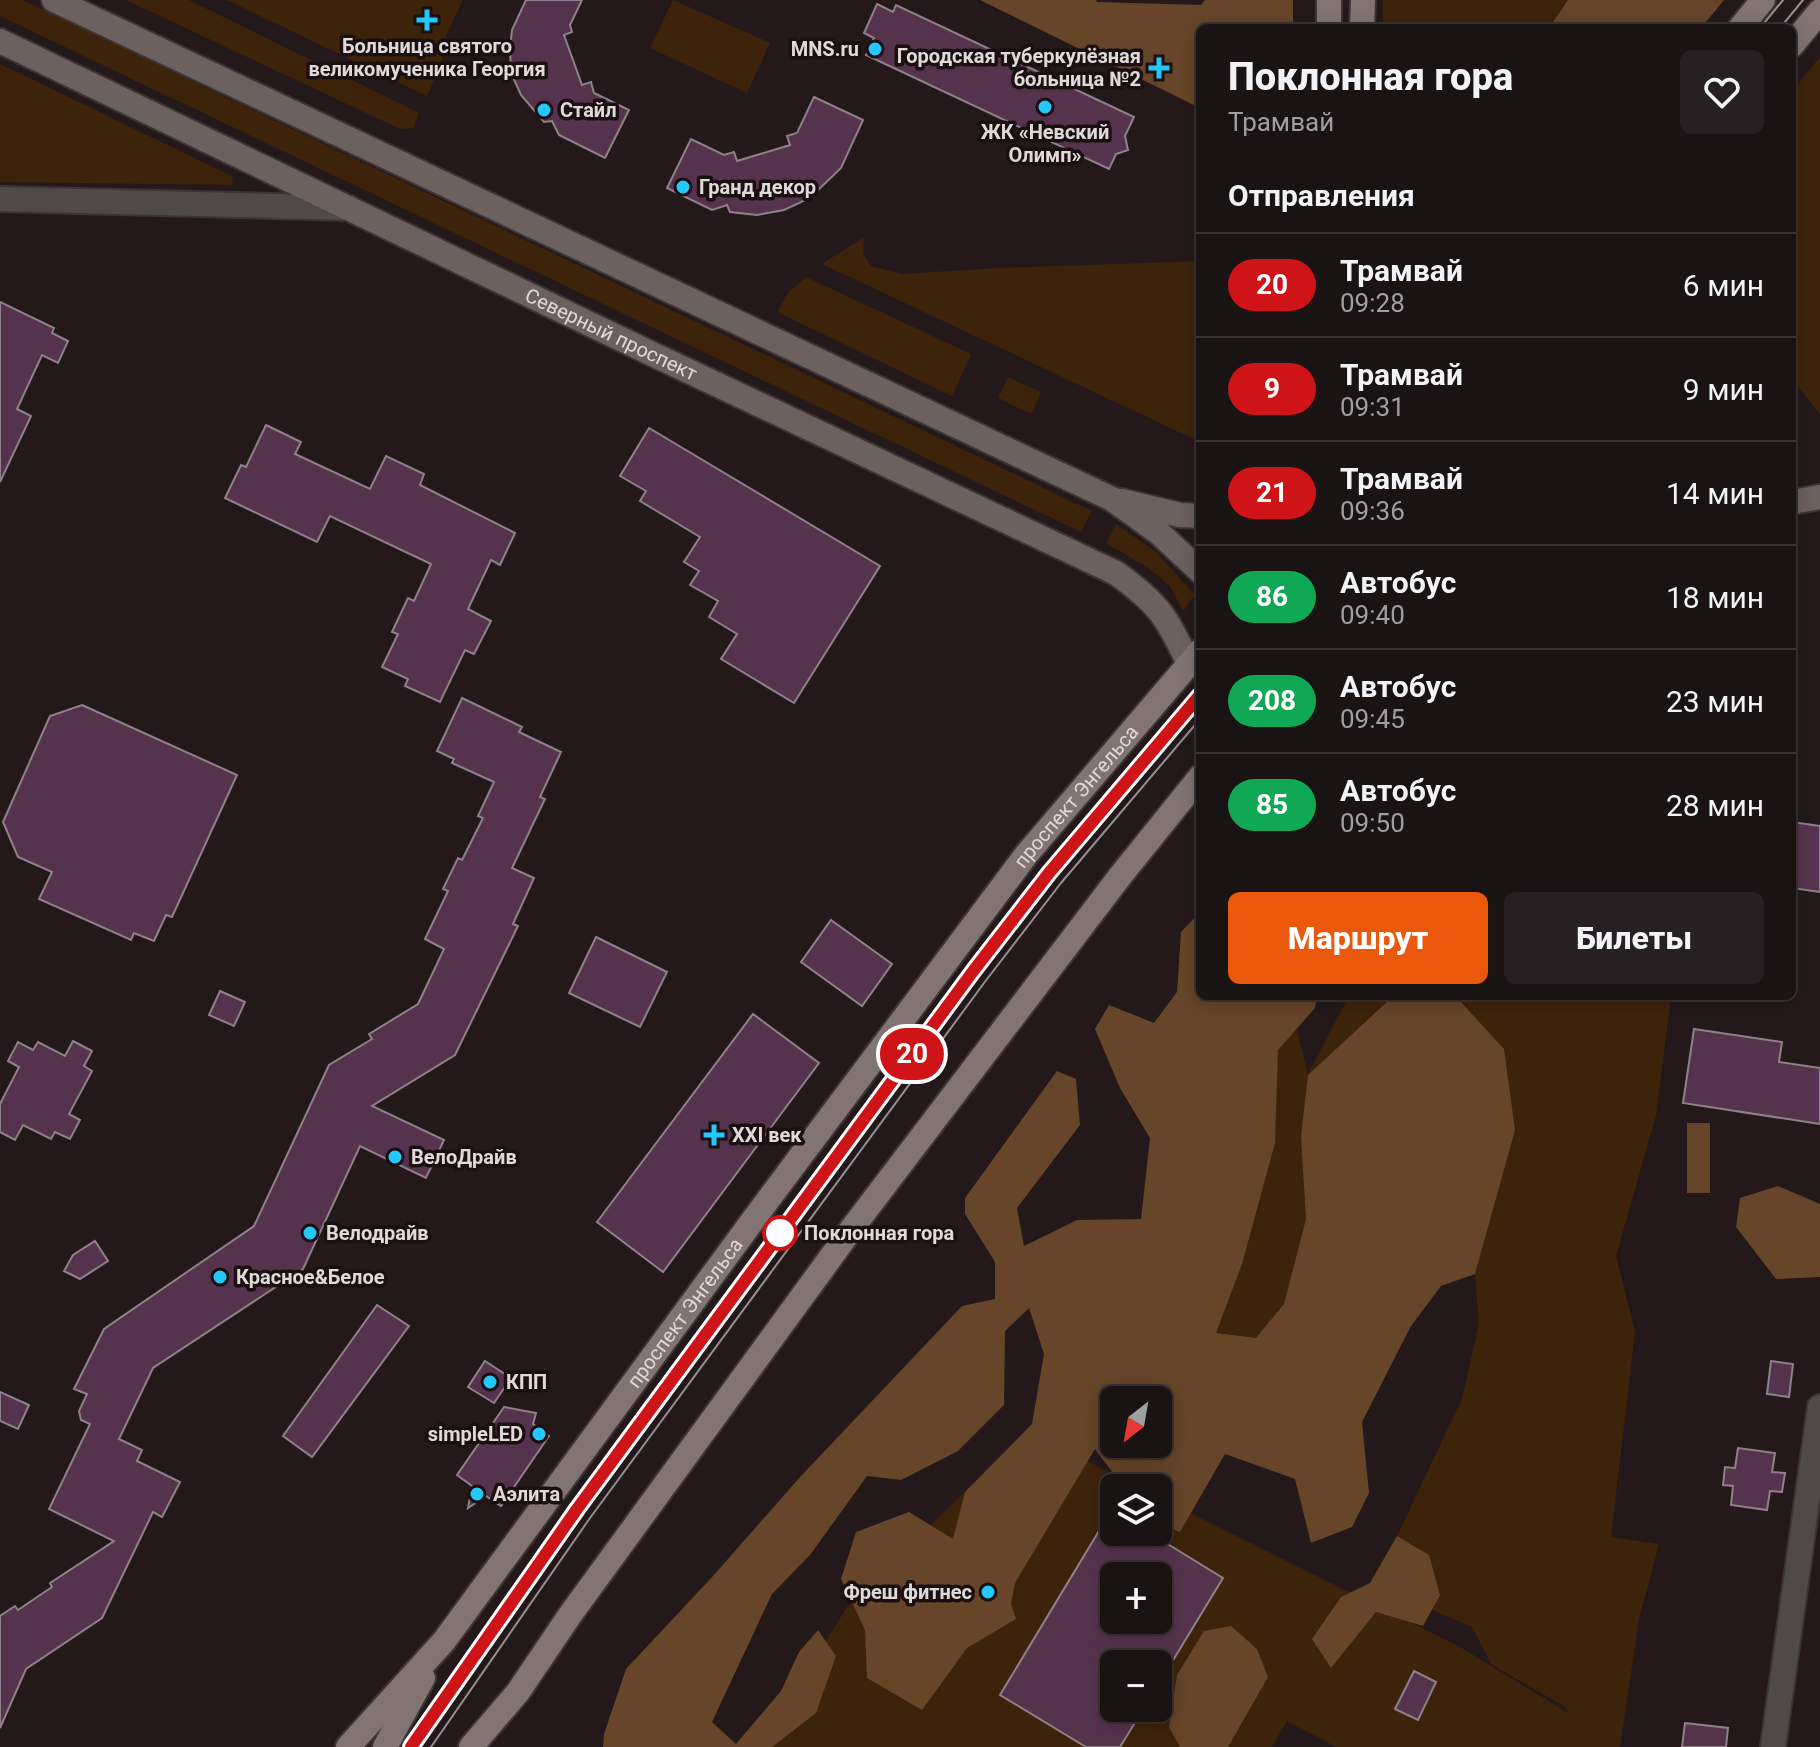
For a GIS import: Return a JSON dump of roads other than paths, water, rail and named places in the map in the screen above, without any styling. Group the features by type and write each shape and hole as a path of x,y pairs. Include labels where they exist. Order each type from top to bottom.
{"main road":[{"path":"54,0 1112,499 1158,532 1196,567"},
{"path":"1329,0 1329,24"},
{"path":"1362,24 1363,0"},
{"path":"1743,24 1763,0"},
{"path":"1796,40 1820,11"},
{"name":"Северный проспект","path":"0,41 1116,573 1149,597 1194,657"},
{"path":"1796,501 1820,497"},
{"path":"1112,499 1196,516"},
{"path":"1796,513 1820,510"},
{"name":"проспект Энгельса","path":"348,1747 444,1641 1026,855 1194,657"},
{"path":"471,1747 518,1692 579,1603 850,1231 1121,875 1196,782"},
{"path":"385,1747 444,1641"},
{"path":"489,1747 518,1692"}],"street":[{"path":"0,199 350,208"},
{"path":"1773,1747 1820,1407"}],"tram line":[{"path":"1763,24 1783,0"},
{"path":"1783,24 1803,0"},
{"path":"411,1747 577,1509 974,970 1049,873 1196,700"},
{"name":"20","path":"411,1747 577,1509 974,970 1049,873 1196,700"},
{"path":"431,1747 590,1518 987,979 1061,883 1196,724"}],"place":[{"name":"Больница святого великомученика Георгия","path":"427,20"},
{"name":"MNS.ru","path":"875,49"},
{"name":"Городская туберкулёзная больница №2","path":"1159,68"},
{"name":"ЖК «Невский Олимп»","path":"1045,107"},
{"name":"Стайл","path":"544,110"},
{"name":"Гранд декор","path":"683,187"},
{"name":"XXI век","path":"714,1135"},
{"name":"ВелоДрайв","path":"395,1157"},
{"name":"Велодрайв","path":"310,1233"},
{"name":"Поклонная гора","path":"780,1233"},
{"name":"Красное&Белое","path":"220,1277"},
{"name":"КПП","path":"490,1382"},
{"name":"simpleLED","path":"539,1434"},
{"name":"Аэлита","path":"477,1494"},
{"name":"Фреш фитнес","path":"988,1592"}]}
